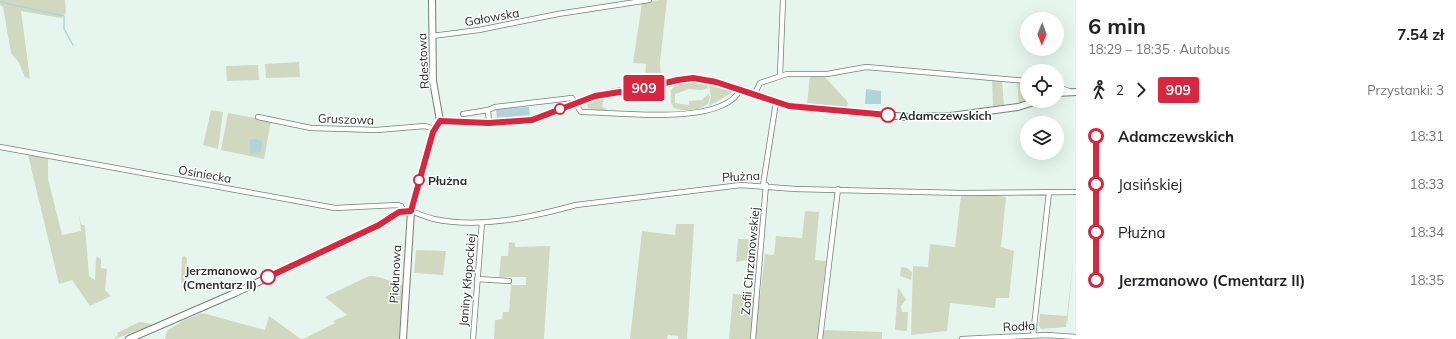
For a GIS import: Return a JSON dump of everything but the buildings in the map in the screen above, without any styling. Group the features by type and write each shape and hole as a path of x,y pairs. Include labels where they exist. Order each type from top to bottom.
{"street":[{"name":"Rdestowa","path":"432,0 434,81 440,121"},
{"name":"Gałowska","path":"432,36 479,30 558,14 649,0"},
{"path":"780,75 783,0"},
{"path":"754,95 760,83 780,75 798,73 827,74 866,67 1020,79"},
{"path":"434,129 440,121 489,123 541,118 595,96 639,89 686,78 707,79 776,102 810,109 928,118 1020,106"},
{"path":"463,114 488,110 495,107 572,98 581,112 652,115 691,113 721,105 736,95 740,90"},
{"name":"Zofii Chrzanowskiej","path":"753,339 765,185 776,102"},
{"path":"488,110 489,123"},
{"name":"Gruszowa","path":"258,117 311,128 377,130 425,126 434,129"},
{"name":"Piołunowa","path":"403,339 411,211 434,129"},
{"name":"Osiniecka","path":"0,147 335,208 397,205 401,206 404,211"},
{"name":"Płużna","path":"411,211 435,219 482,222 553,211 576,205 726,186 765,185 795,188 962,193 1076,192"},
{"path":"820,339 838,189"},
{"path":"1033,336 1049,192"},
{"path":"129,339 235,293 379,225 404,211 411,211"},
{"name":"Janiny Kłopockiej","path":"473,339 482,222"},
{"path":"477,279 509,281"},
{"name":"Rodła","path":"962,339 1033,336 1076,337"}],"green space":[{"path":"0,0 65,0 66,13 61,18 21,11 30,79 25,77 19,63 11,53 3,7 0,5"},
{"path":"667,0 660,62 661,81 645,85 646,64 633,63 642,3"},
{"path":"299,62 300,77 266,78 265,64"},
{"path":"258,65 259,80 227,81 226,66"},
{"path":"810,75 825,77 846,100 848,103 847,107 807,104"},
{"path":"992,80 1002,81 1004,105 993,106"},
{"path":"687,82 704,82 709,88 702,90 689,89 675,94 675,103 689,105 689,101 702,100 708,94 710,97 708,104 691,110 674,108 671,103 671,90 677,84"},
{"path":"704,82 714,84 714,86 733,92 709,106 711,96 709,84"},
{"path":"1017,82 1020,82 1019,103"},
{"path":"604,98 602,107 607,109 607,112 588,108 587,102"},
{"path":"211,110 223,112 218,149 203,145"},
{"path":"228,113 271,121 264,159 221,150"},
{"path":"28,155 48,158 48,179 62,235 81,231 79,214 81,224 85,226 89,276 95,280 96,259 97,257 101,259 101,268 107,269 105,290 111,296 90,306 72,280 59,284"},
{"path":"961,195 994,195 1006,197 1001,247 1014,251 1009,298 996,298 995,308 950,303 947,331 911,335 913,266 928,267 930,244 955,247"},
{"path":"805,211 819,212 815,260 826,261 817,339 729,339 733,294 760,296 765,254 774,255 776,236 802,238"},
{"path":"676,224 694,224 687,339 678,339 678,336 668,335 667,339 630,339 642,231 675,235"},
{"path":"738,239 750,239 749,254 756,254 756,258 736,262"},
{"path":"509,242 515,243 515,247 550,246 544,339 494,339 495,320 502,319 503,312 509,312 511,285 526,285 526,277 499,277 501,256 508,256"},
{"path":"416,250 446,251 443,275 414,273"},
{"path":"1074,252 1067,326 1066,320 1066,327 1041,329 1039,326 1040,314 1067,316"},
{"path":"184,256 187,258 186,282 182,284 182,257"},
{"path":"901,267 907,268 912,272 911,280 900,276"},
{"path":"369,276 382,278 403,285 399,339 303,339 335,323 333,321 347,315 325,297"},
{"path":"898,287 906,300 901,306 902,312 908,312 907,331 895,330"},
{"path":"202,313 265,330 269,316 301,339 165,339 167,331 184,320"},
{"path":"139,322 152,324 151,326 114,339 118,335 117,333"},
{"path":"823,330 882,332 882,339 823,339"}],"water":[{"path":"866,89 881,91 881,104 865,104"},
{"path":"529,107 530,115 497,118 496,109"},
{"path":"255,139 262,141 261,152 250,153 250,140"}],"waterway":[{"path":"0,2 64,16 64,29 73,45"}],"bus line":[{"name":"909","path":"268,277 379,225 399,212 406,210 411,211 433,132 440,121 489,123 532,120 541,118 579,101 595,96 655,86 686,78 707,79 789,106 888,115"}],"place":[{"name":"Adamczewskich","path":"888,115"},
{"name":"Płużna","path":"419,180"},
{"name":"Jerzmanowo (Cmentarz II)","path":"268,277"}]}
